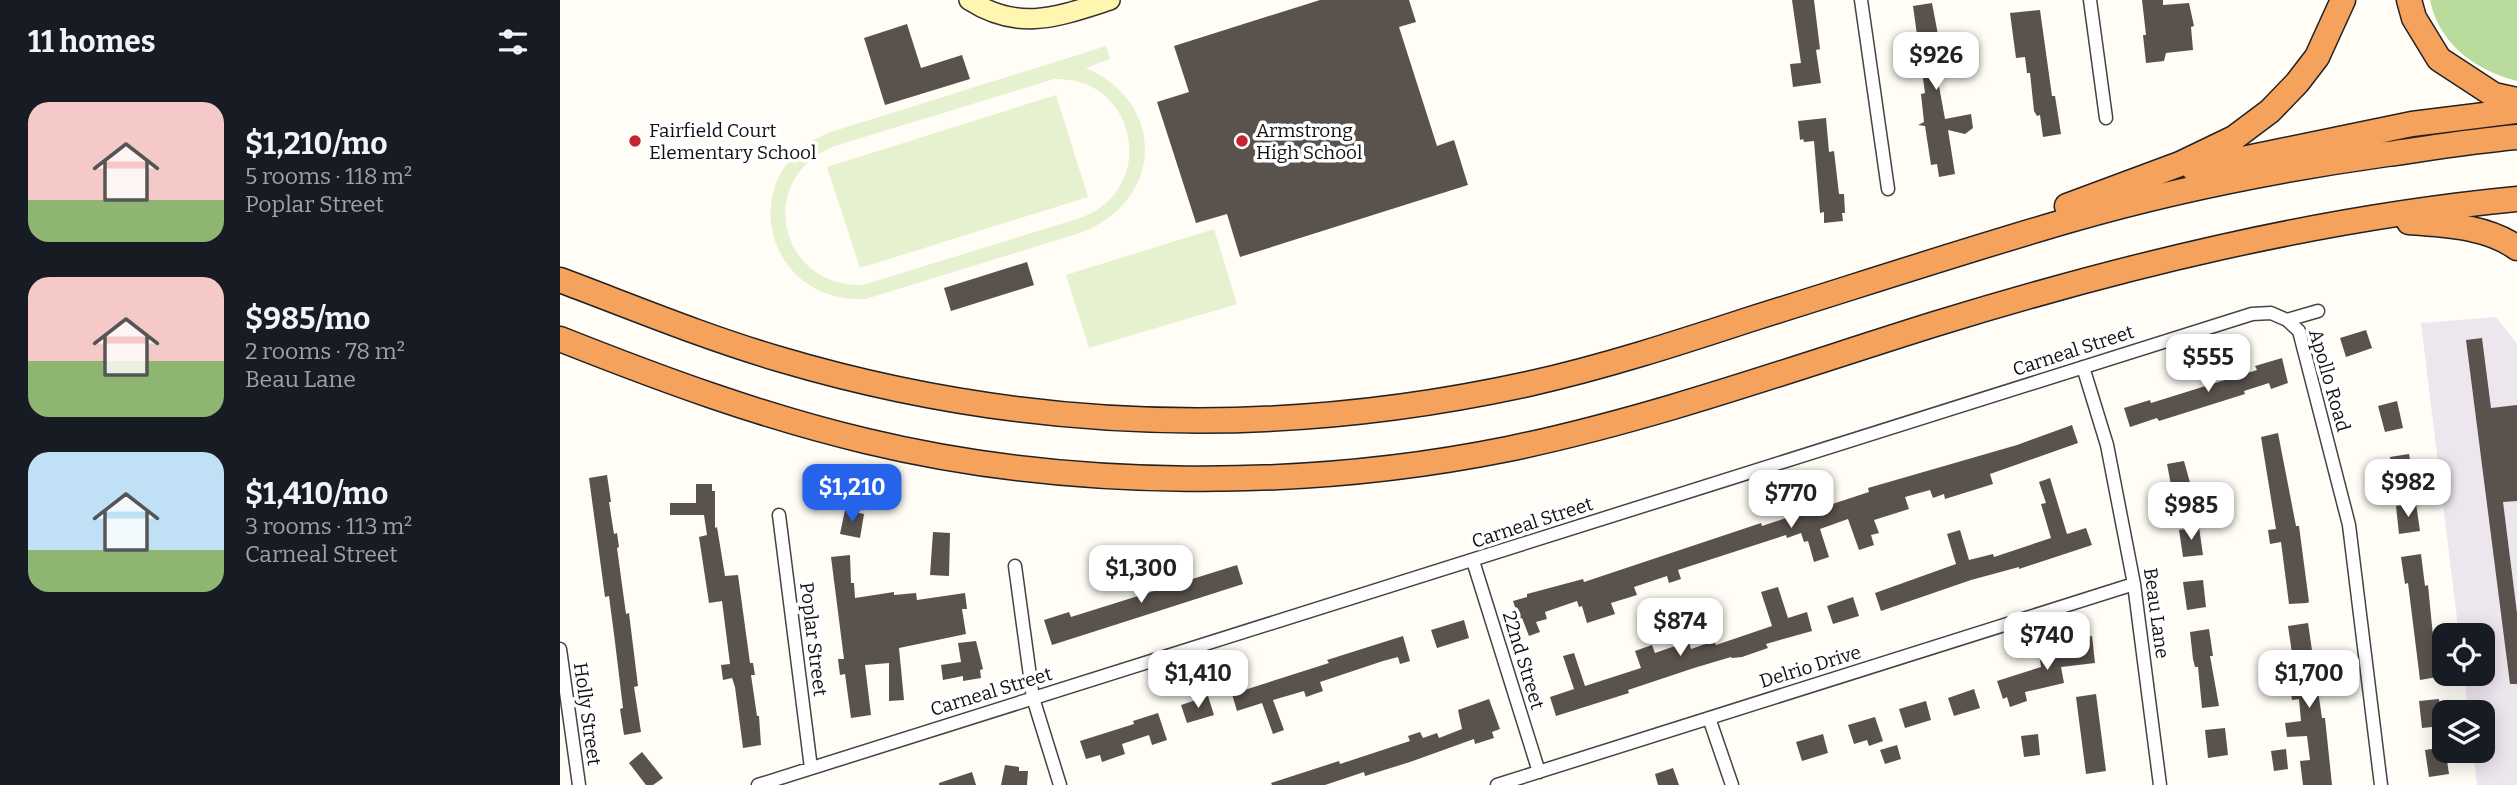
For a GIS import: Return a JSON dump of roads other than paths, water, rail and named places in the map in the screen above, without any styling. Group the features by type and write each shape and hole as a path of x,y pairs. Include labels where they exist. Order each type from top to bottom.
{"highway":[{"path":"1818,298 2128,184 2234,138 2270,111 2297,83 2317,57 2343,0"},
{"path":"2409,0 2414,18 2439,59 2494,95 2517,100"},
{"path":"2128,184 2268,152 2412,124 2517,111"},
{"path":"560,280 777,359 890,388 1026,412 1080,418 1199,422 1323,415 1488,392 1556,377 1634,356 2074,219 2199,187 2339,161 2517,137"},
{"path":"560,339 744,408 870,442 923,453 1049,470 1133,476 1194,479 1302,475 1371,470 1469,456 1574,434 2049,290 2230,245 2370,218 2517,199"},
{"path":"2370,218 2462,227 2508,242 2517,248"}],"street":[{"path":"969,0 1004,17 1037,20 1110,0"},
{"path":"1861,0 1888,189"},
{"path":"2090,0 2106,118"},
{"name":"Carneal Street","path":"758,785 2252,314 2272,313 2287,320 2318,311"},
{"name":"Apollo Road","path":"2287,320 2299,331 2349,526 2381,785"},
{"name":"Beau Lane","path":"2082,367 2107,445 2134,584 2160,785"},
{"name":"Poplar Street","path":"779,515 811,768"},
{"name":"22nd Street","path":"1473,561 1539,772"},
{"path":"1015,566 1033,698 1060,785"},
{"name":"Delrio Drive","path":"1497,785 2134,584"},
{"name":"Holly Street","path":"560,649 579,785"},
{"path":"1709,718 1732,785"}],"place":[{"name":"Fairfield Court Elementary School","path":"635,141"},
{"name":"Armstrong High School","path":"1242,141"}]}
